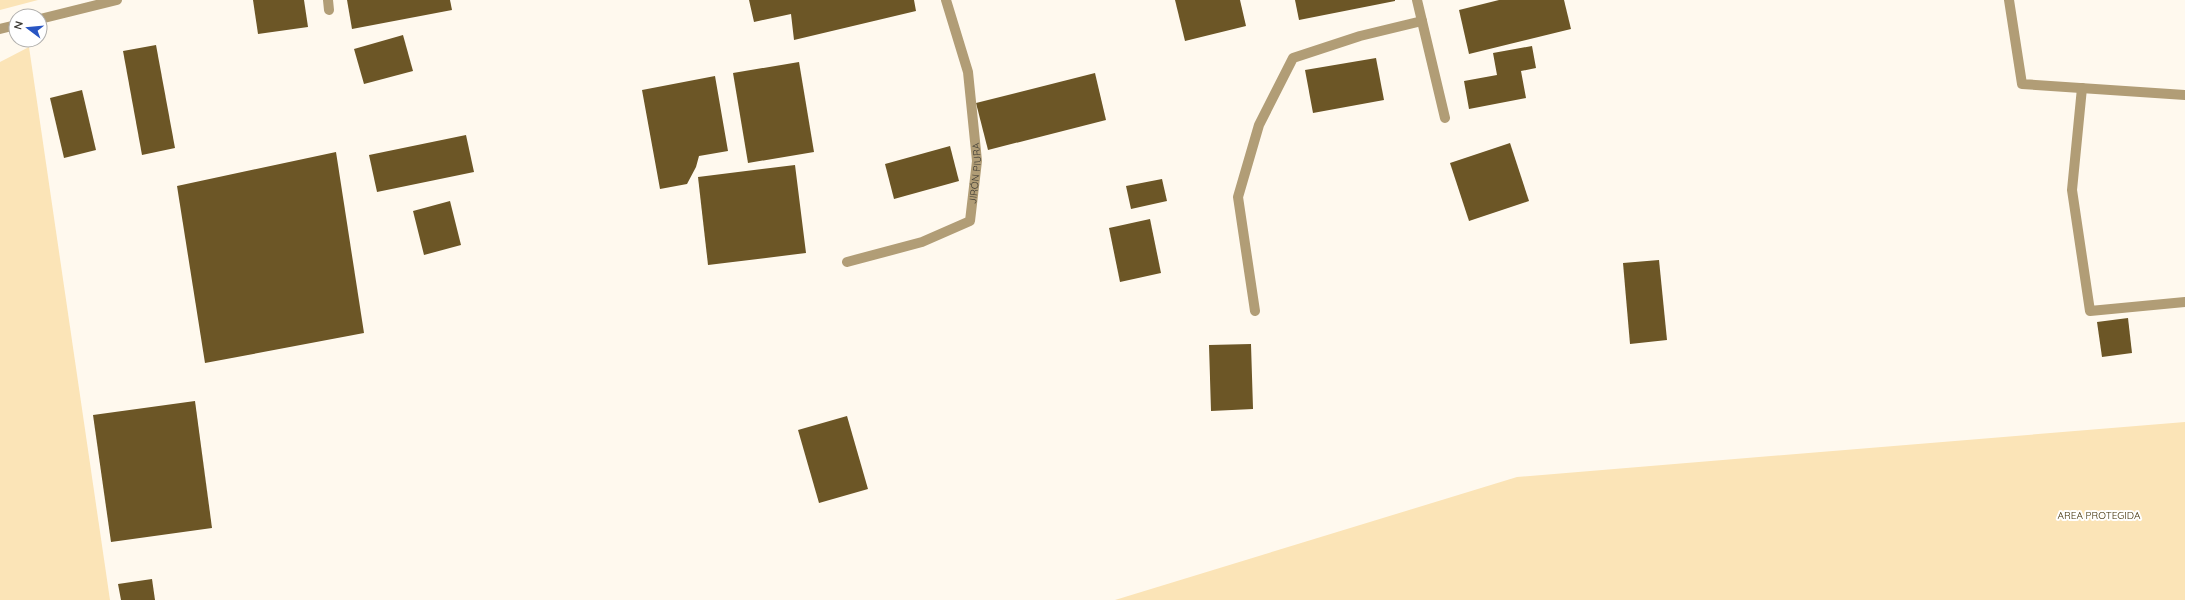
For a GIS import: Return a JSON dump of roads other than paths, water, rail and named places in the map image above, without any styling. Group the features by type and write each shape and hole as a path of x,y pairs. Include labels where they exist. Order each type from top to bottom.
{"street":[{"path":"48,17 117,0"},
{"name":"JIRÓN PIURA","path":"847,262 922,242 970,221 977,161 969,80 946,0"},
{"path":"1417,0 1445,118"},
{"path":"2009,0 2022,84 2185,95"},
{"path":"1255,311 1238,197 1259,125 1293,58 1360,36 1422,21"},
{"path":"2082,88 2072,190 2090,312 2185,302"}],"park label":[{"name":"AREA PROTEGIDA","path":"2099,515"}]}
